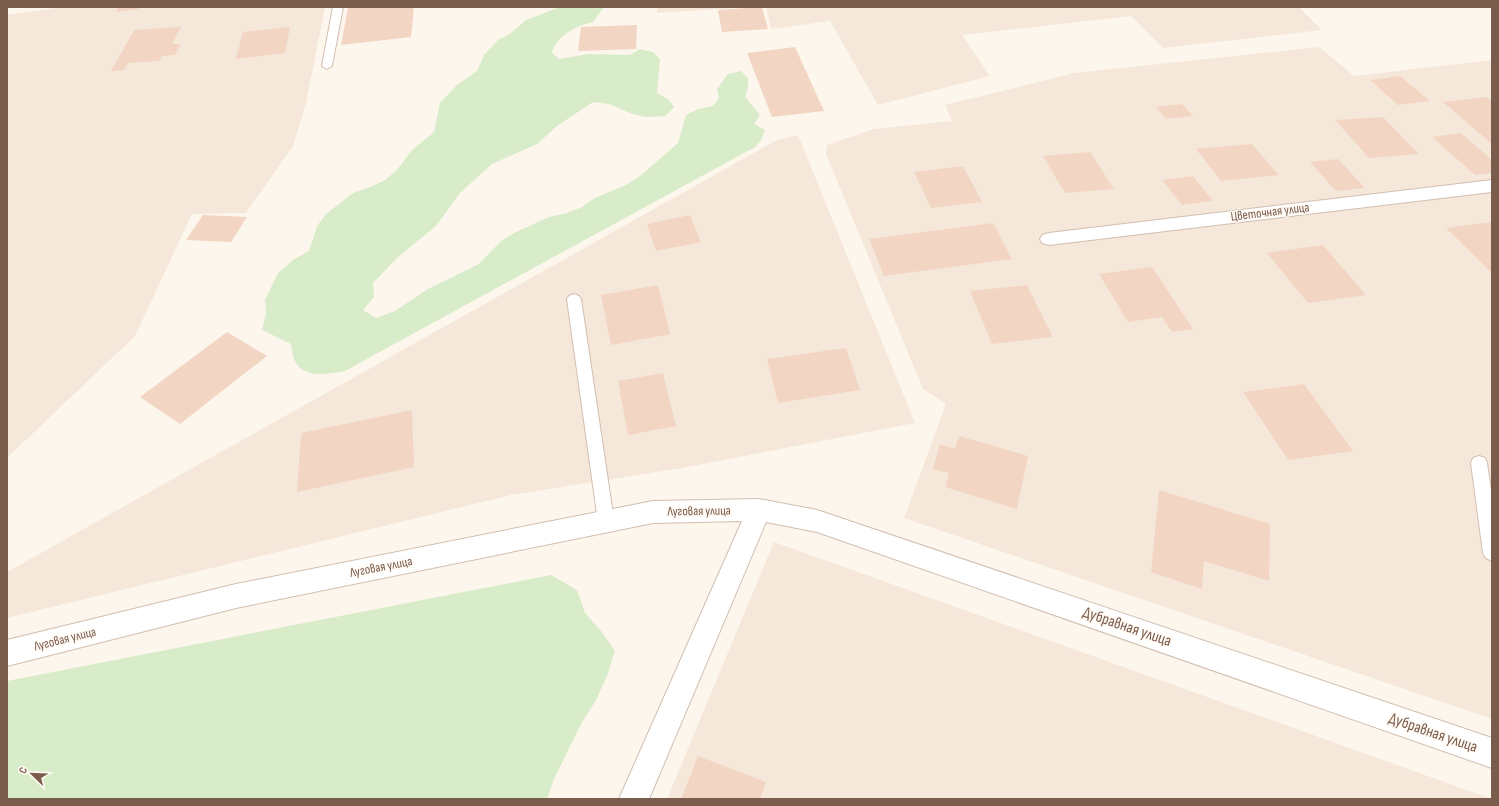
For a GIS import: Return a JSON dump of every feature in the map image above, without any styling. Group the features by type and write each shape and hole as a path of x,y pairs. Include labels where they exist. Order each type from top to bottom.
{"street":[{"name":"Цветочная улица","path":"1049,239 1492,186"},
{"name":"Луговая улица","path":"7,652 236,596 653,512 759,510"},
{"name":"Дубравная улица","path":"759,510 817,520 1492,753"},
{"path":"634,799 759,510"}],"lane":[{"path":"326,66 338,7"},
{"path":"574,299 606,521"},
{"path":"1479,463 1492,553"}],"shaded area":[{"path":"63,7 325,7 306,103 293,146 246,213 192,214 135,336 7,458 7,15"},
{"path":"657,7 752,7 657,13"},
{"path":"766,7 1299,7 1322,30 1163,48 1131,16 962,35 990,76 878,105 830,21 771,29"},
{"path":"1319,47 1354,76 1492,60 1492,719 904,518 946,404 923,389 826,154 827,145 874,129 952,121 945,105 1074,73"},
{"path":"798,135 915,423 682,468 511,495 7,618 7,572 777,140"},
{"path":"774,542 1492,799 667,799"}],"green space":[{"path":"560,7 604,7 593,22 580,26 563,36 554,47 552,53 559,59 589,54 630,55 640,49 653,52 660,59 657,93 668,99 674,107 665,116 647,117 632,114 609,104 593,102 557,126 537,144 492,164 460,193 436,226 397,258 373,283 374,297 363,310 376,318 395,311 428,289 479,264 501,241 516,232 549,217 567,213 582,207 595,198 626,185 639,177 678,143 686,115 698,109 713,106 719,98 717,89 728,74 741,71 748,78 748,87 745,97 760,115 754,124 765,130 761,140 755,147 345,371 316,374 303,370 298,366 294,359 291,344 262,330 266,313 265,300 278,273 293,260 309,251 317,226 326,214 353,193 385,180 397,170 412,150 434,132 440,103 457,85 477,71 484,55 498,40 510,34 526,20"},
{"path":"551,575 577,590 585,613 601,631 615,651 607,676 596,700 581,724 554,779 547,799 7,799 7,681"}],"building":[{"path":"118,7 139,7 138,9 116,12"},
{"path":"348,7 414,7 411,37 341,45"},
{"path":"762,7 768,29 722,32 718,10"},
{"path":"637,25 636,49 578,51 581,27"},
{"path":"181,27 172,44 181,44 175,55 162,56 159,61 128,63 124,70 111,71 134,30"},
{"path":"290,27 285,53 236,59 243,32"},
{"path":"795,47 824,111 772,117 747,53"},
{"path":"1400,76 1430,101 1398,105 1370,80"},
{"path":"1487,97 1492,101 1492,144 1443,102"},
{"path":"1182,104 1193,116 1166,119 1156,107"},
{"path":"1383,117 1419,154 1369,158 1335,120"},
{"path":"1461,133 1492,160 1492,173 1475,175 1432,137"},
{"path":"1252,144 1279,175 1221,181 1196,149"},
{"path":"1090,152 1114,189 1065,193 1043,156"},
{"path":"1338,159 1365,188 1336,191 1310,162"},
{"path":"963,166 982,202 931,208 914,172"},
{"path":"1193,176 1213,201 1182,205 1162,180"},
{"path":"203,215 247,217 231,242 186,240"},
{"path":"690,215 701,242 656,251 647,224"},
{"path":"1492,222 1492,273 1446,228"},
{"path":"993,223 1012,259 884,276 869,239"},
{"path":"1323,245 1366,295 1308,303 1267,253"},
{"path":"1152,267 1193,329 1172,332 1162,317 1128,322 1099,274"},
{"path":"658,285 670,334 611,345 601,295"},
{"path":"1027,285 1053,337 992,344 970,291"},
{"path":"227,332 267,356 180,424 140,397"},
{"path":"846,348 860,390 778,403 767,359"},
{"path":"663,373 676,426 628,435 618,381"},
{"path":"1304,384 1353,451 1288,460 1243,392"},
{"path":"412,410 414,467 297,492 301,433"},
{"path":"959,436 1028,456 1017,509 945,487 949,473 933,469 940,444 955,449"},
{"path":"1159,490 1270,524 1269,581 1204,561 1202,589 1151,572"},
{"path":"698,756 766,782 760,799 681,799"}]}
